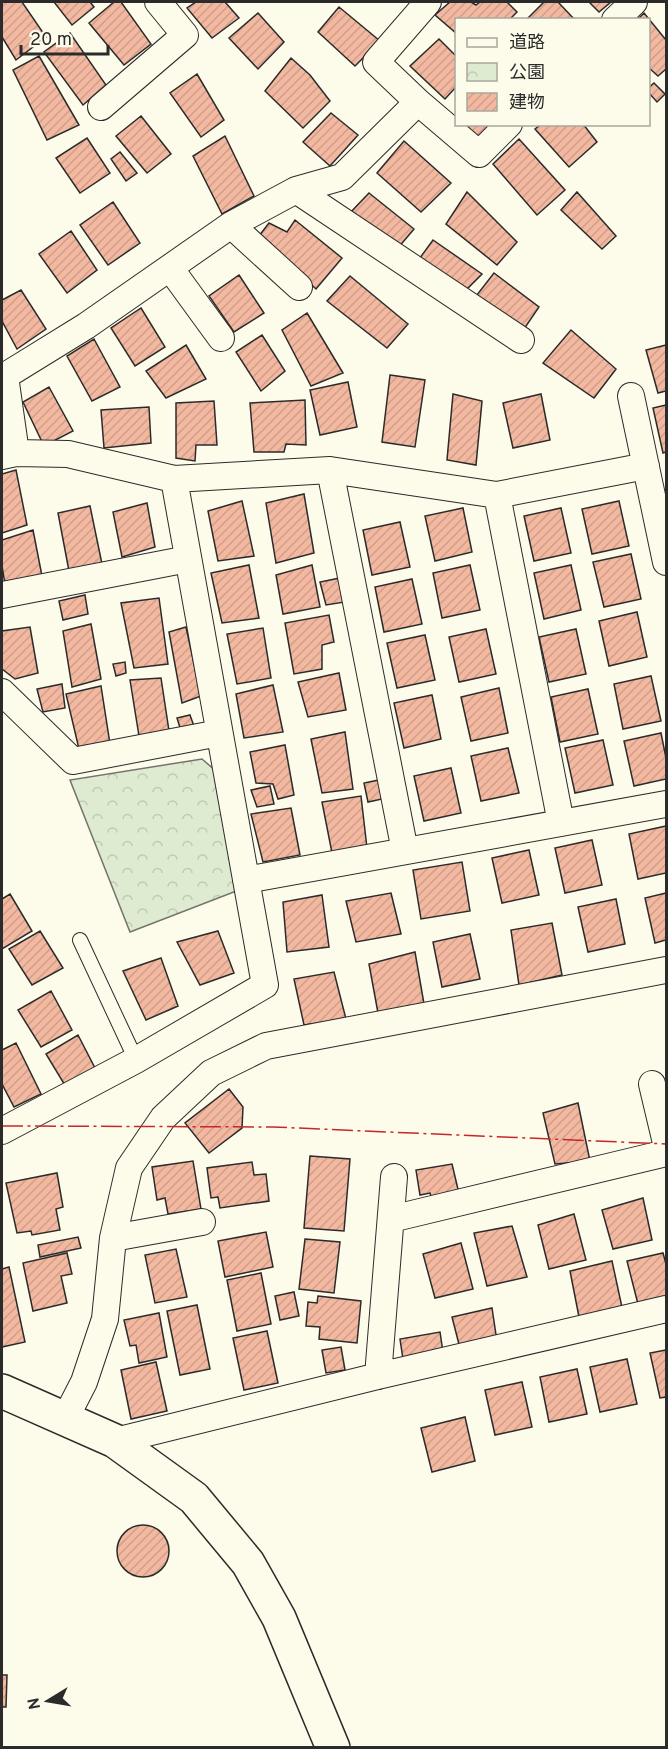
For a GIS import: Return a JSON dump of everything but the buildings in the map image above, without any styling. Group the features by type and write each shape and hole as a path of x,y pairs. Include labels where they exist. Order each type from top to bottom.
{"street":[{"path":"101,107 185,35 158,2"},
{"path":"428,2 376,62 418,102 479,154 507,126"},
{"path":"617,18 634,2"},
{"path":"418,102 342,177 296,190 231,225 86,326 5,376 9,454 68,454 174,479 330,470 496,495 646,466"},
{"path":"296,190 521,340"},
{"path":"231,225 299,287"},
{"path":"170,268 221,338"},
{"path":"631,396 666,562"},
{"path":"330,470 405,851"},
{"path":"2,1131 136,1060 265,985 174,479"},
{"path":"496,495 561,823"},
{"path":"2,595 188,559"},
{"path":"2,692 73,761 219,733"},
{"path":"246,880 666,804"},
{"path":"65,1419 84,1382 105,1319 113,1238 129,1168 163,1118 211,1073 266,1046 666,970"},
{"path":"652,1084 666,1143"},
{"path":"391,1219 666,1153"},
{"path":"378,1376 394,1177"},
{"path":"113,1238 202,1222"},
{"path":"115,1441 378,1376 666,1309"},
{"path":"2,1391 115,1441 194,1498 248,1563 279,1618 333,1748"}],"lane":[{"path":"80,940 136,1060"}],"green space":[{"path":"202,759 217,772 239,890 130,932 70,780"}],"power":[{"path":"2,1126 273,1127 666,1144"}]}
